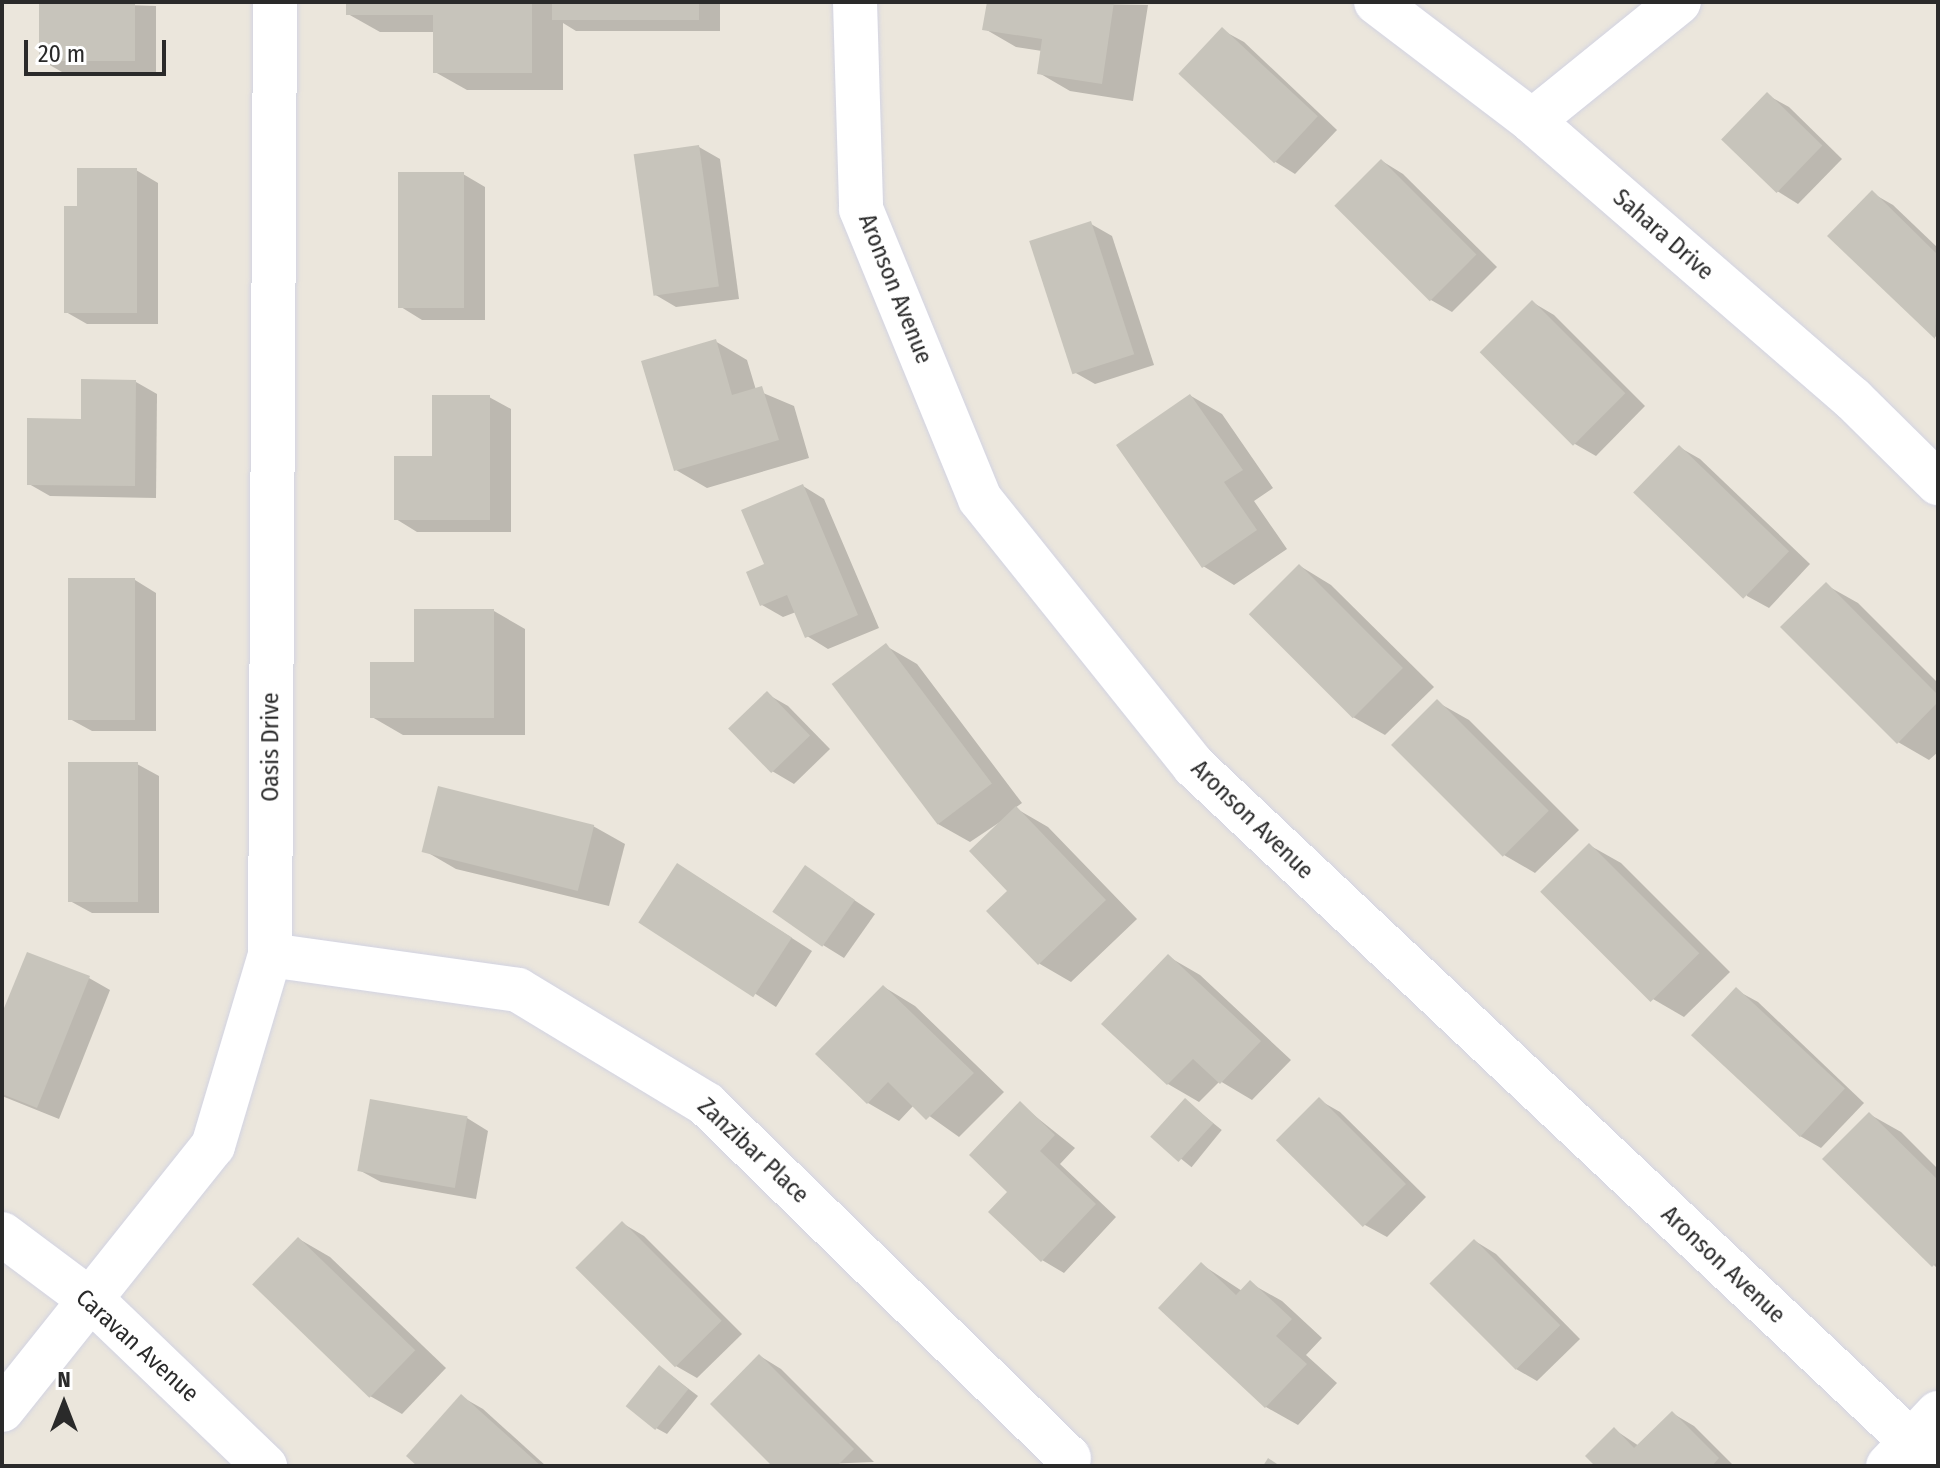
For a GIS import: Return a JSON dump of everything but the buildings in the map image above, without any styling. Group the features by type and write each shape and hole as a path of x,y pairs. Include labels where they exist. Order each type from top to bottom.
{"street":[{"name":"Oasis Drive","path":"2,1410 213,1146 270,955 275,2"},
{"name":"Aronson Avenue","path":"855,2 861,209 980,499 1194,766 1918,1447"},
{"name":"Sahara Drive","path":"1376,2 1532,121 1853,399 1938,483"},
{"path":"1532,121 1679,2"},
{"name":"Zanzibar Place","path":"270,955 518,990 706,1104 1069,1458"},
{"name":"Caravan Avenue","path":"2,1234 90,1300 265,1466"}]}
